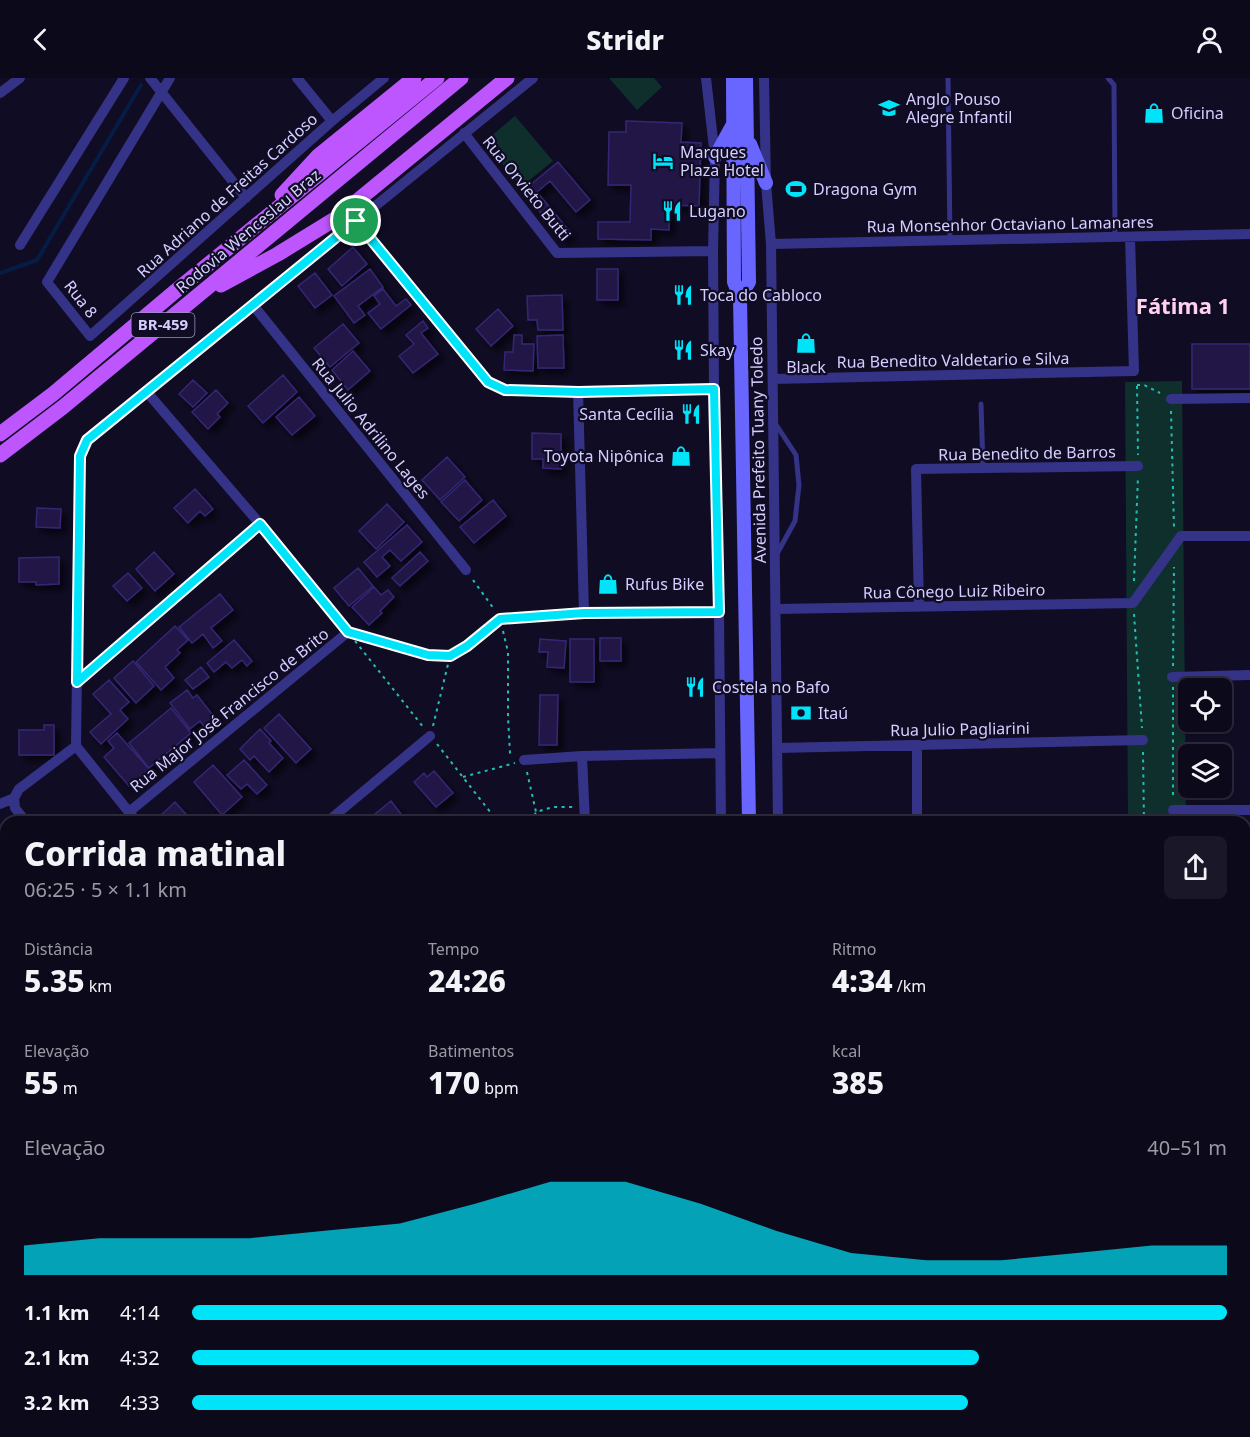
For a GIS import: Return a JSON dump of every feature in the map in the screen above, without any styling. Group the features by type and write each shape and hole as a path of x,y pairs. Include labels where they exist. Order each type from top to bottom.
{"main road":[{"path":"178,289 266,213 318,156 414,78"},
{"name":"Rodovia Wenceslau Braz","path":"0,455 63,407 189,303 437,78"},
{"name":"Rodovia Wenceslau Braz","path":"0,434 53,394 178,289 461,78"},
{"path":"189,303 278,254 335,219 507,78"},
{"path":"733,78 739,96"},
{"path":"739,96 746,78"},
{"name":"Avenida Prefeito Tuany Toledo","path":"739,96 733,124 734,282 740,297 749,816"},
{"name":"Avenida Prefeito Tuany Toledo","path":"739,96 747,137 749,282 740,297"},
{"path":"715,157 733,124"},
{"path":"747,137 766,183"}],"street":[{"path":"0,93 20,78"},
{"path":"20,245 124,78"},
{"path":"150,78 246,198"},
{"path":"161,93 170,78"},
{"path":"297,78 332,121"},
{"name":"Rua Adriano de Freitas Cardoso","path":"90,336 332,121 384,78"},
{"path":"132,816 76,746 80,456 87,440 533,78"},
{"path":"706,78 715,157 714,389 721,816"},
{"name":"Avenida Prefeito Tuany Toledo","path":"764,78 766,183 771,244 778,816"},
{"name":"Rua 8","path":"90,336 47,282 161,93"},
{"name":"Rua Orvieto Butti","path":"464,134 557,254 713,251"},
{"path":"356,221 488,382 505,390 579,392 714,389"},
{"name":"Rua Monsenhor Octaviano Lamanares","path":"771,244 1250,234"},
{"name":"Rua Benedito Valdetario e Silva","path":"773,380 1134,371 1130,237"},
{"name":"Rua Julio Adrilino Lages","path":"253,305 466,570"},
{"path":"146,391 260,524 348,632"},
{"path":"579,392 584,613"},
{"path":"1171,399 1250,398"},
{"name":"Rua Benedito de Barros","path":"920,606 916,469 1138,466"},
{"path":"77,682 260,524"},
{"path":"1175,545 1181,536 1250,536"},
{"name":"Rua Cônego Luiz Ribeiro","path":"776,609 1133,603 1175,545"},
{"path":"500,619 584,613 719,612"},
{"name":"Rua Major José Francisco de Brito","path":"129,812 348,632"},
{"path":"1172,677 1250,675"},
{"path":"334,816 430,736"},
{"name":"Rua Julio Pagliarini","path":"777,747 1143,740"},
{"path":"917,745 917,816"},
{"path":"0,804 14,798 20,789 76,746"},
{"path":"524,760 582,756 720,753"},
{"path":"582,756 585,816"},
{"path":"14,798 15,808 21,816"},
{"path":"1173,810 1250,810"}],"lane":[{"path":"948,78 950,240"},
{"path":"1108,78 1114,85 1115,237"},
{"path":"981,404 983,468"},
{"path":"774,422 796,455 800,485 795,521 775,556"}],"path":[{"path":"1137,385 1144,385 1171,399 1175,545"},
{"path":"1173,810 1174,567"},
{"path":"466,570 500,619 508,652 510,753 524,760"},
{"path":"348,632 428,655 450,656 467,646 500,619"},
{"path":"430,736 450,656"},
{"path":"463,777 524,760"},
{"path":"524,760 536,812 534,816"},
{"path":"536,812 554,807 585,807"}],"green space":[{"path":"609,78 654,78 662,87 637,110"},
{"path":"515,116 553,161 521,187 484,142"},
{"path":"1182,381 1185,678 1178,678 1178,732 1185,732 1185,744 1178,744 1178,798 1186,798 1186,816 1128,816 1125,382"}],"building":[{"path":"626,121 682,123 681,142 701,143 699,206 669,205 669,230 651,229 651,240 598,239 598,222 630,222 631,185 608,185 609,132 626,132"},
{"path":"558,162 590,200 576,212 550,181 537,192 571,233 563,240 523,191"},
{"path":"353,247 367,264 342,286 328,269"},
{"path":"370,269 383,287 358,306 365,315 354,323 334,296"},
{"path":"597,269 618,269 618,300 597,300"},
{"path":"315,273 332,295 315,308 298,286"},
{"path":"383,289 396,306 406,299 411,305 381,329 368,313 380,304 374,296"},
{"path":"562,295 563,330 538,330 537,320 528,320 527,296"},
{"path":"498,309 513,326 491,346 476,329"},
{"path":"423,321 428,328 421,333 438,354 413,373 399,356 414,344 406,335"},
{"path":"343,324 359,343 330,367 314,348"},
{"path":"514,335 522,335 522,344 534,344 533,371 504,370 505,352 513,352"},
{"path":"563,335 564,368 538,368 537,336"},
{"path":"1192,344 1250,344 1250,389 1192,389"},
{"path":"353,351 370,371 348,390 332,370"},
{"path":"283,375 297,392 263,423 248,406"},
{"path":"193,380 207,393 193,407 179,394"},
{"path":"216,390 228,403 217,414 220,417 208,429 192,412"},
{"path":"299,397 315,416 292,435 276,417"},
{"path":"532,433 561,434 561,469 543,468 543,459 532,459"},
{"path":"447,457 465,477 440,500 422,480"},
{"path":"465,480 482,500 459,521 441,502"},
{"path":"195,489 213,509 205,516 200,511 188,523 174,508"},
{"path":"493,500 506,516 474,543 460,527"},
{"path":"387,504 404,522 376,549 359,531"},
{"path":"37,508 61,509 60,528 36,527"},
{"path":"407,525 422,542 401,561 390,550 382,557 390,566 377,577 364,562"},
{"path":"154,552 174,574 155,591 136,569"},
{"path":"420,552 428,561 400,586 392,578"},
{"path":"59,557 59,584 36,585 36,582 19,582 19,558"},
{"path":"358,568 373,586 349,606 334,588"},
{"path":"128,573 142,588 127,601 113,586"},
{"path":"374,587 381,595 388,590 394,597 369,625 352,607"},
{"path":"220,594 233,610 211,628 222,641 213,648 203,634 192,643 179,627"},
{"path":"175,626 188,640 177,650 180,653 165,667 174,678 161,690 136,662"},
{"path":"600,638 621,638 621,661 600,661"},
{"path":"540,639 566,641 564,668 547,667 548,652 539,652"},
{"path":"570,639 594,639 594,682 570,682"},
{"path":"234,640 252,661 247,666 242,660 232,668 226,662 214,672 207,663"},
{"path":"133,661 154,686 136,703 114,678"},
{"path":"201,667 209,677 193,689 185,680"},
{"path":"109,680 129,702 120,710 128,719 101,744 90,732 111,714 93,694"},
{"path":"187,690 193,698 197,695 219,723 208,731 200,721 190,729 170,703"},
{"path":"540,695 558,695 557,745 539,745"},
{"path":"171,708 191,733 149,768 129,743"},
{"path":"279,714 311,749 296,763 264,728"},
{"path":"44,725 54,725 54,755 19,755 19,730 44,730"},
{"path":"260,729 283,758 269,772 254,756 250,760 240,749"},
{"path":"117,733 149,769 129,786 104,757 114,748 108,741"},
{"path":"244,760 267,785 257,794 247,784 241,789 227,775"},
{"path":"213,765 242,797 222,815 194,782"},
{"path":"434,771 453,793 436,807 414,782 424,773 427,777"},
{"path":"391,801 402,816 373,816"},
{"path":"175,802 188,816 160,816"}],"waterway":[{"path":"0,273 37,260 141,85"}],"place":[{"name":"Anglo Pouso Alegre Infantil","path":"889,108"},
{"name":"Oficina","path":"1154,113"},
{"name":"Marques Plaza Hotel","path":"663,161"},
{"name":"Dragona Gym","path":"796,189"},
{"name":"Lugano","path":"672,211"},
{"name":"Toca do Cabloco","path":"683,295"},
{"name":"Black","path":"806,343"},
{"name":"Skay","path":"683,350"},
{"name":"Santa Cecília","path":"691,414"},
{"name":"Toyota Nipônica","path":"681,456"},
{"name":"Rufus Bike","path":"608,584"},
{"name":"Costela no Bafo","path":"695,687"},
{"name":"Itaú","path":"801,713"}],"district":[{"name":"Fátima 1","path":"1183,306"}],"route":[{"path":"356,221 488,382 505,390 579,392 714,389 719,612 584,613 500,619 467,646 450,656 428,655 348,632 260,524 77,682 80,456 87,440 356,221"}]}
